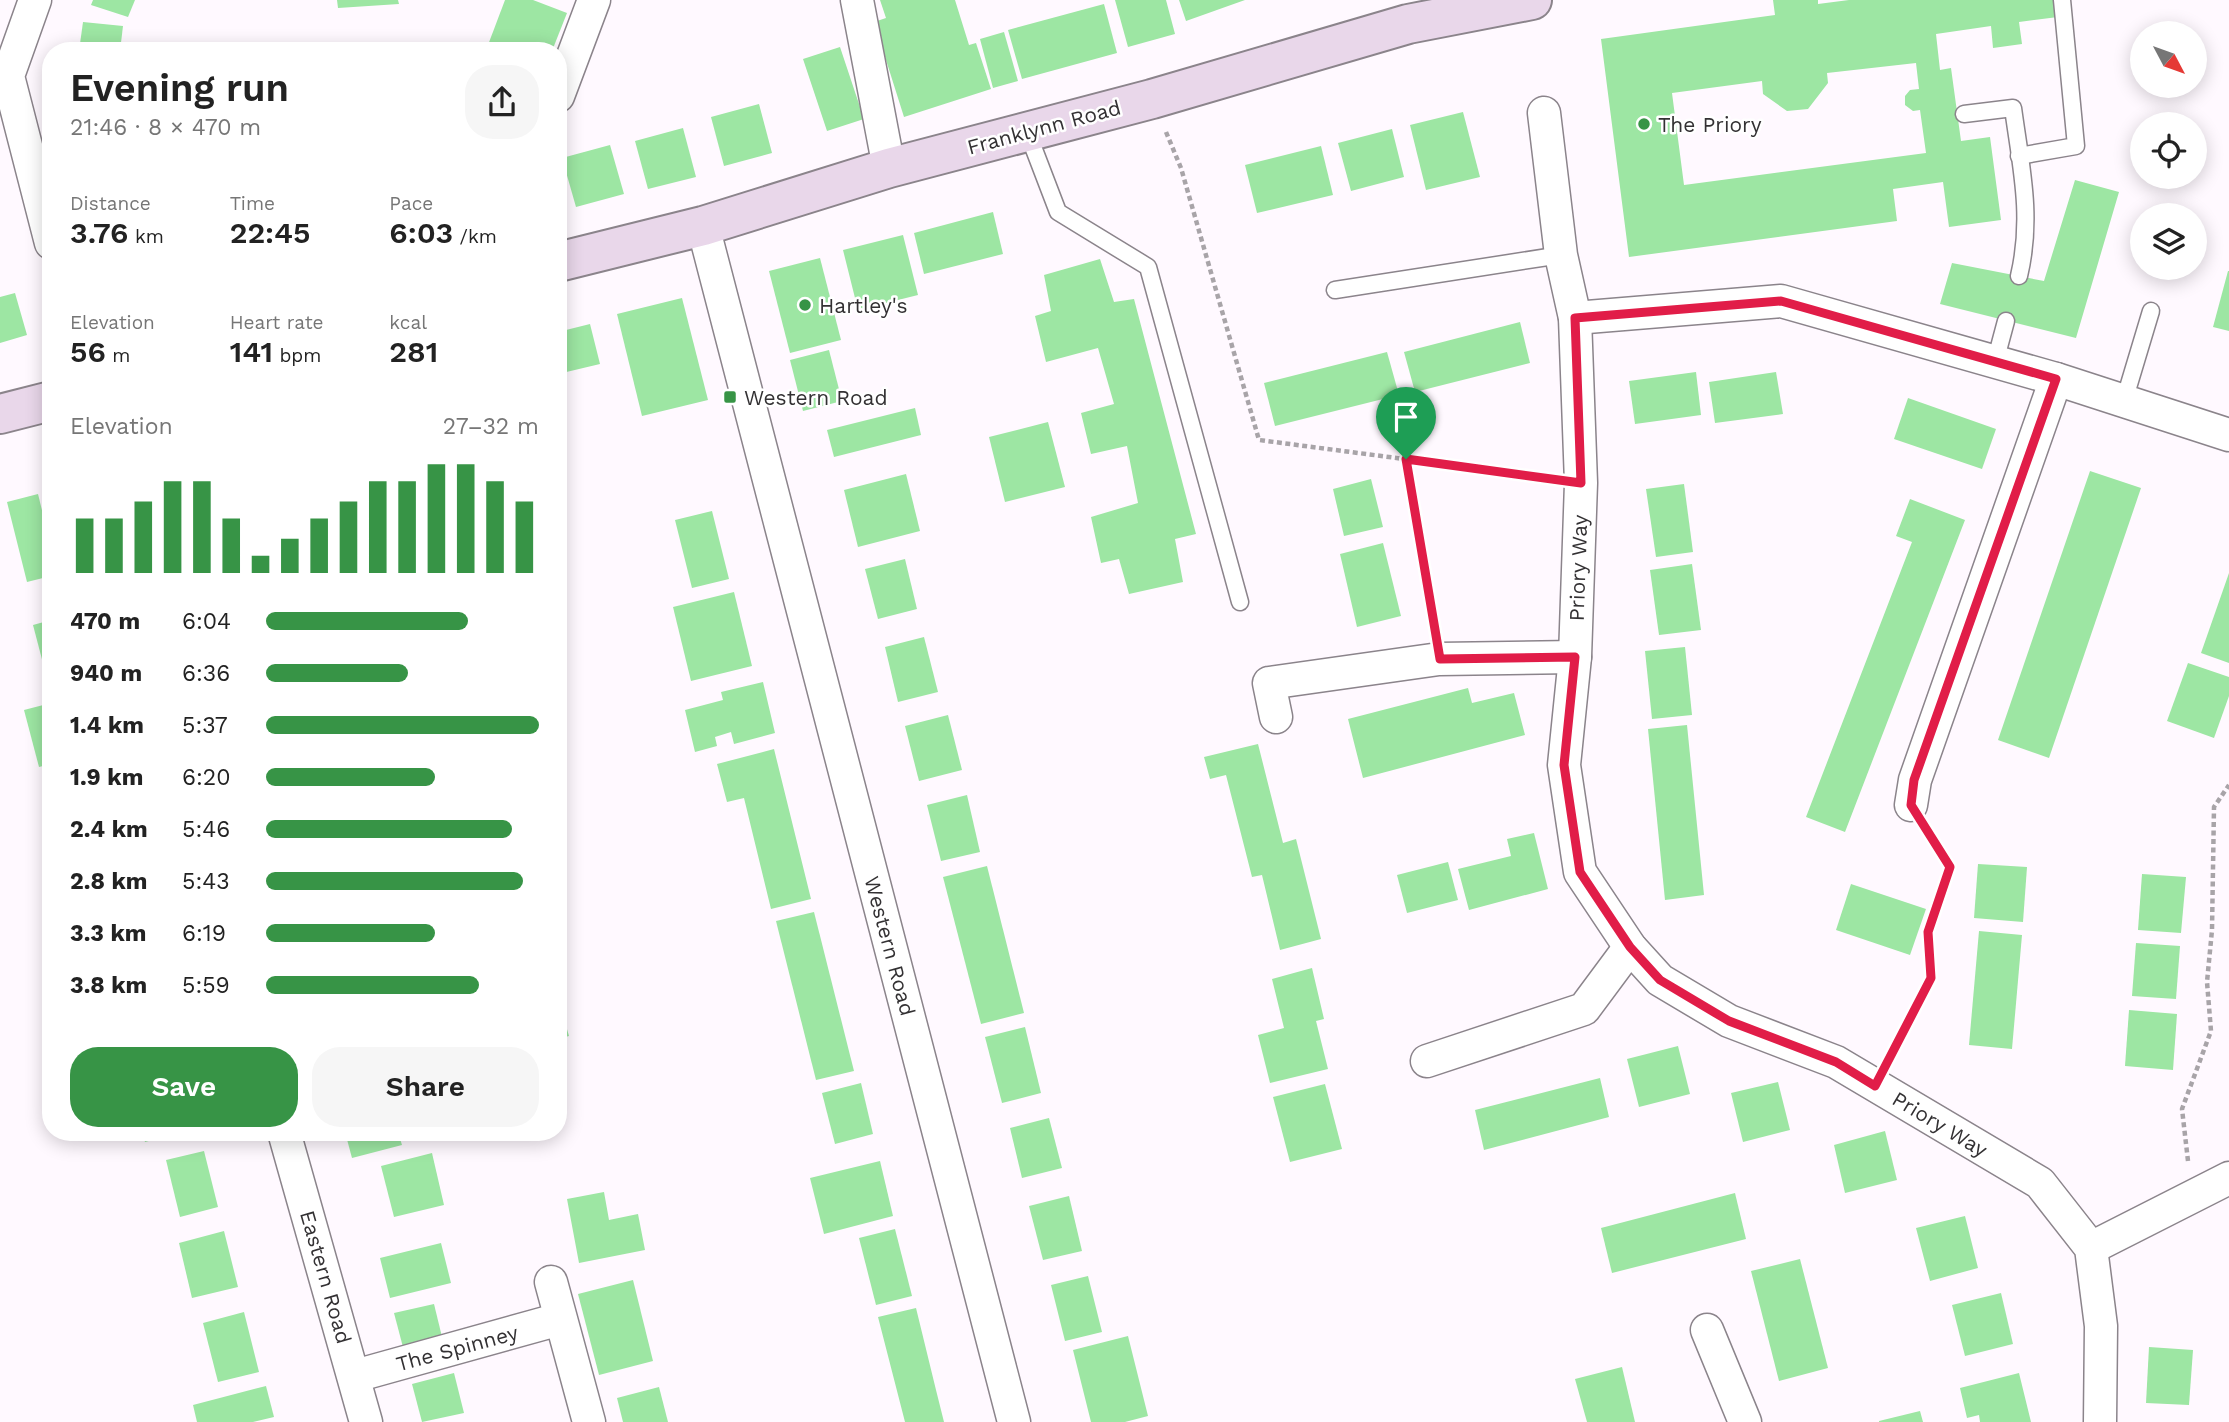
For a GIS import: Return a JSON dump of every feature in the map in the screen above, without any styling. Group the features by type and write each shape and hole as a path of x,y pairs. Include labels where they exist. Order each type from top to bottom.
{"main road":[{"name":"Franklynn Road","path":"567,260 703,226 889,167 1152,99 1409,12 1531,0"},
{"path":"0,414 42,403"}],"street":[{"path":"34,0 4,75 42,211"},
{"path":"567,72 594,0"},
{"path":"857,0 889,167"},
{"name":"Priory Way","path":"1544,113 1560,255 1575,318 1581,483 1575,657 1564,765 1580,872 1630,947 1660,980 1729,1021 1836,1062 2040,1183 2091,1248"},
{"name":"Western Road","path":"703,226 1014,1422"},
{"path":"1575,318 1781,301 2056,379 2229,435"},
{"path":"1911,805 1914,780 2056,379"},
{"path":"1276,718 1269,683 1440,659 1575,657"},
{"path":"1427,1061 1584,1009 1630,947"},
{"name":"Eastern Road","path":"287,1141 366,1422"},
{"path":"2100,1422 2101,1326 2091,1248 2229,1178"},
{"path":"551,1282 589,1422"},
{"name":"The Spinney","path":"355,1376 560,1319"},
{"path":"1707,1330 1745,1422"}],"lane":[{"path":"2019,156 2076,146 2062,0"},
{"path":"1964,114 2013,108 2028,220 2027,244 2019,276"},
{"path":"1027,131 1058,212 1148,267 1240,602"},
{"path":"1335,290 1560,255"},
{"path":"2124,401 2151,311"},
{"path":"1995,362 2006,321"}],"path":[{"path":"1152,99 1181,168 1259,440 1581,483"},
{"path":"1406,459 1440,659"},
{"path":"2193,1196 2182,1109 2211,1031 2207,982 2213,930 2214,807 2229,785"},
{"path":"1875,1086 1931,978 1928,932 1950,867 1911,805"}],"building":[{"path":"93,0 135,0 128,17 91,5"},
{"path":"337,0 398,0 399,4 338,8"},
{"path":"505,0 533,0 567,13 556,42 489,42"},
{"path":"880,0 955,0 969,45 976,43 991,89 904,117 874,22 886,18"},
{"path":"1115,0 1166,0 1175,34 1128,47"},
{"path":"1179,0 1245,0 1186,21"},
{"name":"The Priory","path":"1773,0 1818,0 1818,4 1849,0 2056,0 2058,17 2019,22 2022,44 1993,48 1991,26 1936,34 1940,70 1951,68 1961,141 1990,137 2001,220 1949,227 1943,182 1893,189 1897,221 1629,257 1601,39 1775,15","holes":["1916,63 1919,89 1910,90 1905,96 1905,105 1913,111 1920,110 1926,153 1684,185 1672,93 1762,81 1763,94 1787,111 1808,109 1828,83 1827,73"]},
{"path":"1104,4 1117,53 1022,79 1008,30"},
{"path":"83,22 123,26 121,42 80,42"},
{"path":"1004,32 1018,81 993,88 980,39"},
{"path":"840,47 864,119 827,131 803,59"},
{"path":"759,104 772,153 724,166 711,117"},
{"path":"1463,112 1480,177 1426,190 1410,125"},
{"path":"683,128 696,177 648,189 635,141"},
{"path":"1392,129 1404,177 1351,191 1338,143"},
{"path":"610,145 624,194 576,207 567,176 567,157"},
{"path":"1321,146 1333,195 1257,213 1245,165"},
{"path":"2075,180 2119,192 2076,338 1940,304 1952,263 2044,281"},
{"path":"993,212 1003,254 924,274 914,233"},
{"path":"903,235 918,295 858,310 843,250"},
{"name":"Hartley's","path":"820,258 841,340 790,353 769,271"},
{"path":"1100,259 1114,302 1134,299 1196,534 1175,539 1183,582 1129,594 1119,559 1101,563 1091,517 1138,503 1127,446 1091,454 1081,413 1114,404 1098,348 1046,362 1035,316 1051,311 1044,275"},
{"path":"2229,271 2229,331 2213,327"},
{"path":"15,293 27,335 0,343 0,297"},
{"path":"682,298 708,400 642,416 617,314"},
{"path":"1520,322 1530,363 1415,392 1404,352"},
{"path":"590,324 600,364 567,372 567,330"},
{"path":"829,350 842,401 803,411 790,360"},
{"path":"1387,352 1399,395 1275,426 1264,383"},
{"path":"1696,372 1701,415 1635,424 1629,381"},
{"path":"1776,372 1783,414 1715,423 1709,382"},
{"path":"1908,398 1996,429 1982,469 1894,439"},
{"path":"915,408 921,435 834,457 827,430"},
{"path":"1048,422 1065,487 1005,502 989,437"},
{"path":"2090,471 2141,488 2049,758 1998,740"},
{"path":"906,474 920,531 858,547 844,490"},
{"path":"1371,479 1383,527 1344,536 1333,489"},
{"path":"1684,484 1693,552 1656,557 1646,489"},
{"path":"38,494 42,510 42,578 27,582 7,502"},
{"path":"1910,499 1965,520 1845,832 1806,817 1912,542 1896,536"},
{"path":"712,511 729,579 692,588 675,520"},
{"path":"1383,543 1401,616 1357,627 1340,554"},
{"path":"905,559 917,609 878,619 865,569"},
{"path":"1692,564 1701,630 1659,635 1650,570"},
{"path":"2229,573 2229,663 2201,653"},
{"path":"734,592 752,666 691,681 673,607"},
{"path":"42,622 42,659 33,625"},
{"path":"924,637 938,692 898,702 885,647"},
{"path":"1685,647 1692,715 1652,719 1645,651"},
{"path":"2188,663 2229,677 2229,696 2214,738 2167,721"},
{"path":"763,682 775,733 734,744 731,732 715,737 717,746 695,752 685,710 723,700 721,692"},
{"path":"1468,688 1472,703 1514,693 1525,735 1363,778 1348,719"},
{"path":"42,705 42,766 39,767 24,710"},
{"path":"948,715 962,770 919,781 905,726"},
{"path":"1687,725 1704,895 1665,900 1648,729"},
{"path":"1258,744 1283,843 1296,839 1321,939 1280,950 1262,875 1252,877 1226,775 1210,779 1204,757"},
{"path":"774,749 811,899 771,909 744,798 727,802 717,764"},
{"path":"967,795 980,852 941,861 927,805"},
{"path":"1534,833 1548,889 1469,910 1458,869 1511,856 1507,839"},
{"path":"1448,862 1458,900 1407,913 1397,875"},
{"path":"1978,864 2027,867 2023,922 1974,918"},
{"path":"987,866 1024,1013 981,1024 943,877"},
{"path":"2142,874 2186,877 2181,933 2138,930"},
{"path":"1851,884 1926,909 1910,955 1836,930"},
{"path":"814,912 854,1071 816,1080 776,921"},
{"path":"1979,931 2022,935 2012,1049 1969,1045"},
{"path":"2136,943 2180,946 2176,999 2132,996"},
{"path":"1312,968 1324,1019 1316,1021 1328,1069 1270,1083 1258,1035 1284,1028 1272,979"},
{"path":"2129,1010 2177,1014 2173,1070 2125,1066"},
{"path":"1025,1027 1041,1093 1002,1103 985,1037"},
{"path":"1678,1046 1690,1094 1639,1107 1627,1059"},
{"path":"1600,1078 1609,1117 1484,1150 1475,1110"},
{"path":"1778,1082 1790,1130 1743,1142 1731,1093"},
{"path":"861,1083 873,1134 835,1144 822,1093"},
{"path":"1325,1084 1342,1149 1290,1162 1273,1097"},
{"path":"1049,1118 1062,1168 1022,1178 1010,1128"},
{"path":"1885,1131 1897,1180 1845,1193 1834,1145"},
{"path":"347,1141 401,1141 402,1145 352,1158"},
{"path":"204,1151 218,1207 180,1217 166,1160"},
{"path":"432,1153 444,1205 394,1217 381,1166"},
{"path":"880,1161 893,1216 824,1234 810,1178"},
{"path":"604,1192 609,1220 638,1214 645,1250 579,1263 567,1199"},
{"path":"1735,1193 1746,1239 1612,1273 1601,1228"},
{"path":"1069,1196 1082,1251 1043,1260 1029,1206"},
{"path":"1965,1216 1978,1268 1930,1281 1916,1228"},
{"path":"895,1229 912,1296 876,1305 859,1238"},
{"path":"224,1231 238,1287 192,1298 179,1243"},
{"path":"441,1243 451,1283 390,1298 380,1258"},
{"path":"1800,1259 1828,1368 1779,1381 1751,1271"},
{"path":"1088,1276 1102,1332 1065,1341 1051,1285"},
{"path":"633,1280 653,1361 599,1375 578,1294"},
{"path":"2001,1293 2013,1344 1965,1356 1952,1305"},
{"path":"434,1304 443,1341 404,1351 394,1313"},
{"path":"916,1308 944,1422 905,1422 878,1317"},
{"path":"244,1312 259,1372 218,1382 203,1323"},
{"path":"1128,1336 1148,1416 1125,1422 1091,1422 1073,1350"},
{"path":"2149,1347 2193,1350 2189,1405 2146,1403"},
{"path":"1622,1367 1635,1422 1587,1422 1575,1379"},
{"path":"454,1373 464,1413 422,1422 412,1384"},
{"path":"2019,1373 2031,1422 1980,1422 1979,1415 1967,1418 1960,1388"},
{"path":"266,1386 274,1417 253,1422 197,1422 193,1405"},
{"path":"659,1387 668,1422 623,1422 617,1398"},
{"path":"1920,1411 1923,1422 1879,1422 1879,1421"}],"place":[{"name":"The Priory","path":"1644,124"},
{"name":"Hartley's","path":"805,305"},
{"name":"Western Road","path":"730,397"}],"route":[{"path":"1781,301 2056,379 1914,780 1911,805 1950,867 1928,932 1931,978 1875,1086 1836,1062 1729,1021 1660,980 1630,947 1580,872 1564,765 1575,657 1440,659 1406,459 1581,483 1575,318 1781,301"}]}
